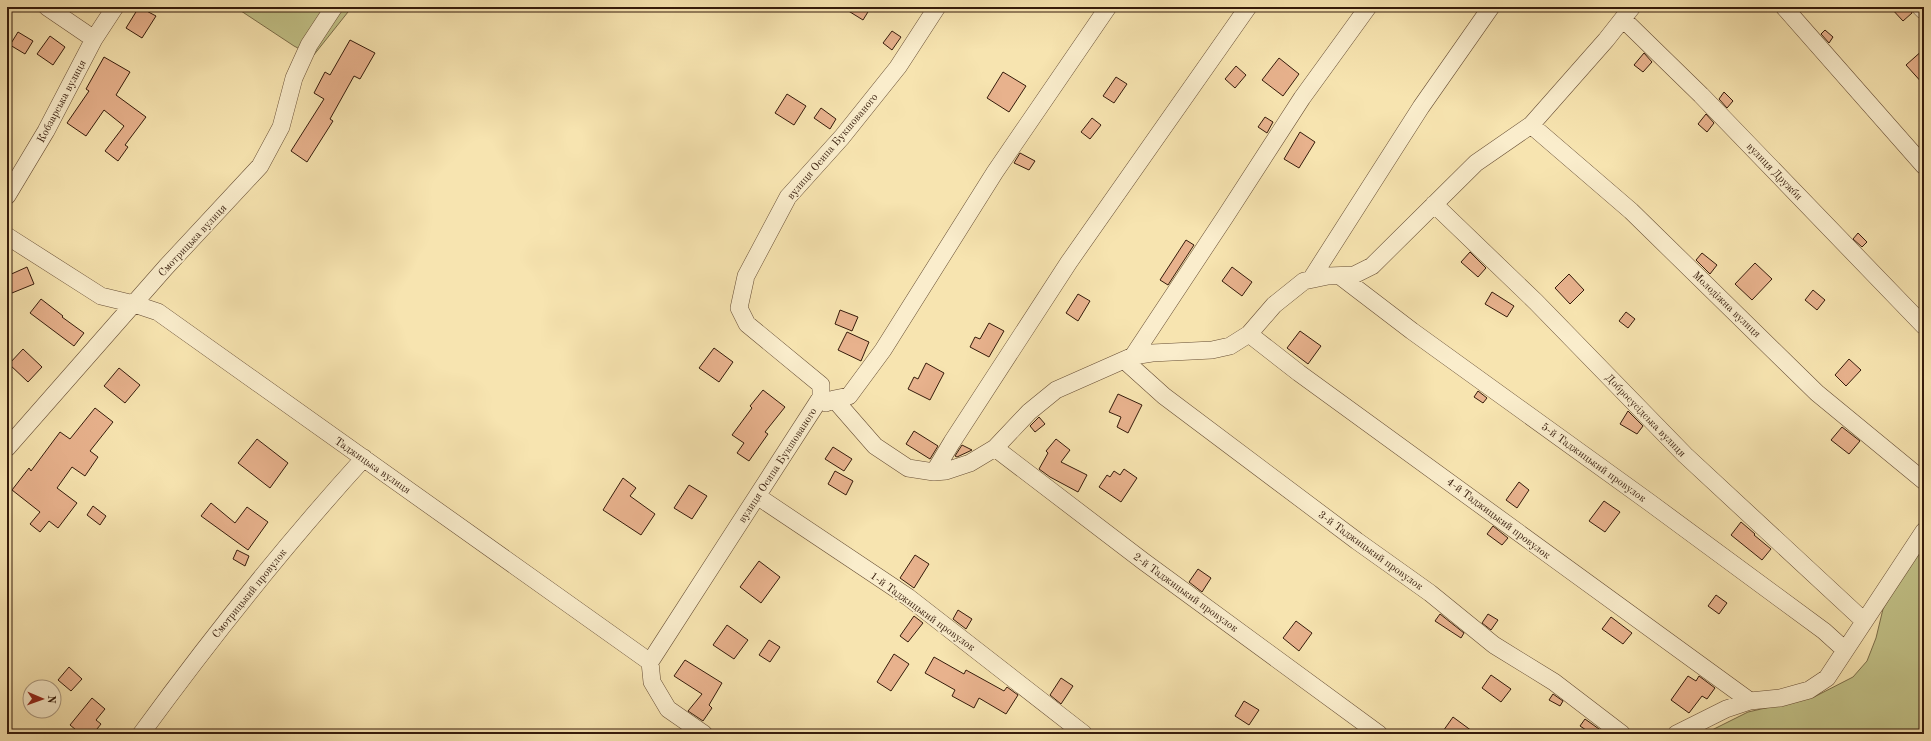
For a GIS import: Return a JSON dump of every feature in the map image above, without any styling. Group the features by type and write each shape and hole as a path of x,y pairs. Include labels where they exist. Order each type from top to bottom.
{"street":[{"path":"47,7 94,39"},
{"name":"Кобзарська вулиця","path":"7,196 46,131 94,39 115,7"},
{"name":"Смотрицька вулиця","path":"7,448 171,262 260,166 281,128 294,78 309,45 334,7"},
{"name":"вулиця Осипа Букшованого","path":"650,662 821,397 821,385 747,324 739,308 746,276 788,197 842,137 893,72 937,7"},
{"path":"813,410 834,399 850,396 883,350 995,172 1108,7"},
{"path":"934,472 956,435 1069,262 1248,7"},
{"path":"1128,358 1221,223 1302,98 1368,7"},
{"path":"1311,279 1421,107 1491,7"},
{"path":"1784,7 1924,166"},
{"path":"1920,7 1924,11"},
{"path":"834,399 875,446 908,468 934,472 946,471 970,463 995,448 1029,412 1056,390 1128,358 1152,352 1212,350 1230,346 1249,334 1274,305 1304,281 1354,275 1372,266 1476,162 1530,125 1627,13"},
{"name":"вулиця Дружби","path":"1627,13 1701,94 1924,326"},
{"name":"Молодіжна вулиця","path":"1530,125 1631,211 1817,393 1924,482"},
{"name":"Добросусідська вулиця","path":"1434,204 1536,302 1685,455 1863,620"},
{"name":"Таджицька вулиця","path":"7,236 101,296 134,304 158,312 650,662"},
{"name":"5-й Таджицький провулок","path":"1340,276 1412,331 1649,502 1824,631 1845,650"},
{"name":"4-й Таджицький провулок","path":"1249,334 1299,373 1750,701"},
{"name":"3-й Таджицький провулок","path":"1128,358 1176,406 1357,541 1430,593 1494,645 1554,682 1622,734"},
{"name":"2-й Таджицький провулок","path":"995,448 1143,561 1379,734"},
{"name":"Смотрицький провулок","path":"142,734 201,653 310,518 364,458"},
{"name":"1-й Таджицький провулок","path":"757,496 908,597 1084,734"},
{"path":"1676,734 1726,708 1750,701 1780,698 1809,690 1827,678 1863,620 1901,568 1924,531"},
{"path":"650,662 652,682 668,709 704,734"}],"green space":[{"path":"235,7 352,7 313,56 294,46"},
{"path":"1924,538 1924,734 1704,734 1748,712 1814,697 1853,677 1867,661 1876,638 1883,609"}],"building":[{"path":"139,7 156,16 142,38 126,28"},
{"path":"842,7 871,7 863,20"},
{"path":"1890,7 1910,7 1912,13 1903,21"},
{"path":"1825,30 1833,37 1829,43 1821,34"},
{"path":"892,31 901,37 892,50 883,43"},
{"path":"18,32 33,41 25,54 10,45"},
{"path":"50,36 65,47 53,65 37,54"},
{"path":"350,40 375,53 360,79 354,76 330,119 333,121 307,162 291,151 324,99 314,93 325,72 330,75"},
{"path":"1924,49 1924,85 1906,65"},
{"path":"1644,53 1652,62 1643,72 1634,65"},
{"path":"104,57 130,72 116,95 146,117 125,145 128,147 118,161 105,151 124,126 104,110 86,136 67,123 89,91 86,89"},
{"path":"1279,58 1299,74 1283,96 1262,80"},
{"path":"1236,66 1246,75 1235,88 1225,79"},
{"path":"1003,72 1026,86 1009,112 987,98"},
{"path":"1116,77 1127,84 1114,103 1103,96"},
{"path":"1724,92 1733,101 1727,108 1719,99"},
{"path":"787,94 806,106 794,125 775,113"},
{"path":"821,108 836,119 830,129 814,118"},
{"path":"1706,114 1714,123 1707,132 1698,124"},
{"path":"1265,117 1273,122 1267,133 1258,127"},
{"path":"1092,118 1101,125 1090,139 1081,132"},
{"path":"1300,132 1315,142 1299,168 1284,159"},
{"path":"1020,153 1035,161 1029,170 1014,163"},
{"path":"1858,233 1867,242 1862,247 1853,239"},
{"path":"1186,240 1194,245 1168,285 1160,280"},
{"path":"1470,252 1486,268 1478,277 1461,262"},
{"path":"1702,253 1717,265 1710,274 1696,260"},
{"path":"1755,263 1772,279 1752,300 1735,284"},
{"path":"27,267 34,284 7,295 7,276"},
{"path":"1232,267 1252,282 1242,296 1222,281"},
{"path":"1569,274 1584,290 1570,304 1555,288"},
{"path":"1813,290 1825,300 1817,310 1805,300"},
{"path":"1492,292 1514,306 1507,317 1485,304"},
{"path":"1078,294 1090,301 1078,321 1066,313"},
{"path":"41,299 84,333 74,346 30,313"},
{"path":"840,310 858,317 852,331 835,324"},
{"path":"1626,312 1635,319 1628,328 1619,321"},
{"path":"989,323 1004,331 989,357 970,347 975,337 980,339"},
{"path":"1300,331 1321,346 1308,364 1287,348"},
{"path":"847,332 869,342 861,361 838,350"},
{"path":"714,348 733,362 719,382 699,368"},
{"path":"23,349 42,367 28,382 9,364"},
{"path":"1849,359 1861,370 1846,386 1835,375"},
{"path":"926,363 944,373 930,400 908,389 914,377 918,379"},
{"path":"119,368 140,385 125,403 104,386"},
{"path":"763,390 785,407 765,432 768,434 749,461 737,453 744,443 732,435 752,408 750,406"},
{"path":"1478,391 1487,398 1483,403 1474,397"},
{"path":"1118,394 1142,405 1128,433 1117,427 1121,417 1109,412"},
{"path":"95,408 113,422 90,451 98,457 85,476 72,467 57,488 77,503 58,528 49,521 40,532 30,524 40,512 12,490 29,468 31,471 60,432 70,439"},
{"path":"1628,411 1643,426 1637,434 1620,424"},
{"path":"1039,417 1045,424 1035,432 1030,426"},
{"path":"1842,427 1860,441 1849,454 1831,440"},
{"path":"914,431 938,446 930,459 906,444"},
{"path":"257,439 288,463 270,488 238,463"},
{"path":"1056,439 1070,450 1061,462 1087,475 1078,492 1050,477 1039,469 1048,453 1046,451"},
{"path":"962,445 972,450 957,457 955,456"},
{"path":"833,447 852,459 844,471 825,459"},
{"path":"1124,469 1137,478 1121,502 1099,487 1107,475 1110,477 1114,471 1120,475"},
{"path":"835,471 853,481 846,495 828,484"},
{"path":"623,478 636,488 630,496 655,514 641,535 603,510"},
{"path":"1519,482 1529,490 1517,508 1506,500"},
{"path":"689,485 707,496 692,519 674,508"},
{"path":"1604,501 1620,512 1605,532 1589,521"},
{"path":"211,503 235,523 247,507 268,522 248,550 201,516"},
{"path":"93,506 106,516 100,525 87,515"},
{"path":"1741,522 1771,549 1762,560 1731,535"},
{"path":"1493,526 1508,538 1502,545 1487,534"},
{"path":"237,550 249,556 245,566 233,559"},
{"path":"915,555 929,564 914,588 900,578"},
{"path":"759,561 780,577 761,603 740,587"},
{"path":"1198,569 1211,578 1202,592 1189,582"},
{"path":"1716,595 1727,603 1719,614 1708,606"},
{"path":"958,610 972,619 966,629 953,619"},
{"path":"1440,614 1464,633 1461,638 1435,621"},
{"path":"1488,614 1498,620 1491,630 1482,623"},
{"path":"914,616 923,623 908,642 900,636"},
{"path":"1611,617 1632,633 1623,644 1602,629"},
{"path":"1296,621 1312,633 1299,651 1283,638"},
{"path":"727,625 748,640 734,659 713,645"},
{"path":"769,640 780,647 770,662 759,655"},
{"path":"894,654 909,664 891,691 877,682"},
{"path":"934,657 964,674 966,670 1004,691 1007,687 1018,695 1006,714 979,698 974,708 952,696 955,690 925,673"},
{"path":"685,660 722,683 709,705 712,708 703,721 688,711 702,694 674,676"},
{"path":"69,667 82,679 71,691 62,683 62,679 59,679"},
{"path":"1491,675 1511,689 1501,702 1482,688"},
{"path":"1688,676 1696,681 1699,676 1715,688 1707,699 1702,696 1689,713 1671,700"},
{"path":"1061,678 1073,686 1061,704 1050,695"},
{"path":"1553,694 1563,701 1560,706 1549,700"},
{"path":"92,698 105,709 96,720 101,724 93,734 81,734 70,725"},
{"path":"1244,701 1259,710 1249,725 1235,716"},
{"path":"1453,717 1476,734 1441,734"},
{"path":"1585,719 1606,734 1592,734 1580,726"}]}
